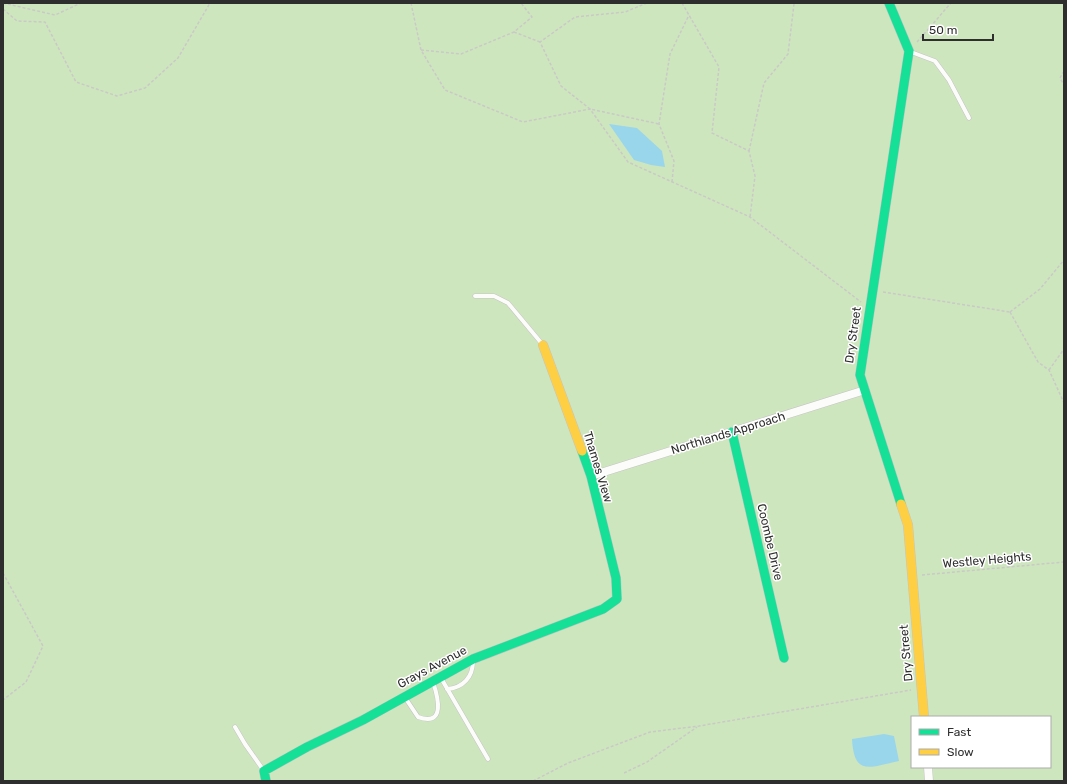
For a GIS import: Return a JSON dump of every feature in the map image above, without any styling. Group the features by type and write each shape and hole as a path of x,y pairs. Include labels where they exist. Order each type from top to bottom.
{"street":[{"path":"889,3 909,51"},
{"name":"Dry Street","path":"909,51 860,375 908,526 924,716"},
{"name":"Thames View","path":"543,345 591,476 616,578 617,599"},
{"name":"Northlands Approach","path":"591,476 865,390"},
{"name":"Coombe Drive","path":"732,432 784,658"},
{"name":"Grays Avenue","path":"264,771 307,747 363,720 432,680 473,659 603,608 617,599"},
{"path":"928,768 929,781"},
{"path":"264,771 266,781"}],"lane":[{"path":"909,51 935,61 949,80 969,118"},
{"path":"475,296 494,296 508,302 543,345"},
{"path":"447,689 459,686 469,679 473,666 473,659"},
{"path":"440,676 488,759"},
{"path":"404,696 418,717 427,719 433,717 437,714 439,709 432,680"},
{"path":"235,727 264,771"}],"path":[{"path":"3,3 55,15 82,3"},
{"path":"3,8 17,21 46,22 76,82 117,96 145,88 178,58 210,3"},
{"path":"411,3 421,50 445,90 523,122 590,109 659,124"},
{"path":"421,50 461,54 514,32 532,17 520,3"},
{"path":"540,42 575,17 625,12 647,3"},
{"path":"682,3 719,67 712,133 748,150"},
{"path":"909,51 952,3"},
{"path":"750,217 755,176 748,150 764,83 788,54 794,4"},
{"path":"672,182 674,161 659,124 670,54 689,15"},
{"path":"514,32 540,42 561,86 590,109 628,162 750,217 869,308"},
{"path":"1064,71 1060,78 1064,85"},
{"path":"872,291 1010,312 1040,289 1064,260"},
{"path":"1010,312 1038,362 1049,370 1064,403"},
{"path":"1049,370 1064,349"},
{"name":"Westley Heights","path":"912,576 1064,562"},
{"path":"3,573 43,646 26,682 3,700"},
{"path":"533,781 568,763 650,732 699,726 921,688"},
{"path":"624,773 647,762 699,726"}],"green space":[{"path":"3,3 1064,3 1064,781 3,781"}],"water":[{"path":"609,124 637,128 662,151 665,167 634,160"},
{"path":"884,734 894,736 899,761 872,767 860,764 853,751 852,739"}],"traffic: fast":[{"path":"889,3 909,51 860,375 901,504"},
{"path":"732,432 784,658"},
{"path":"266,781 264,771 307,747 363,720 473,659 603,609 617,599 616,578 591,476 582,451"}],"traffic: slow":[{"path":"543,345 582,451"},
{"path":"901,504 908,525 924,716"}]}
